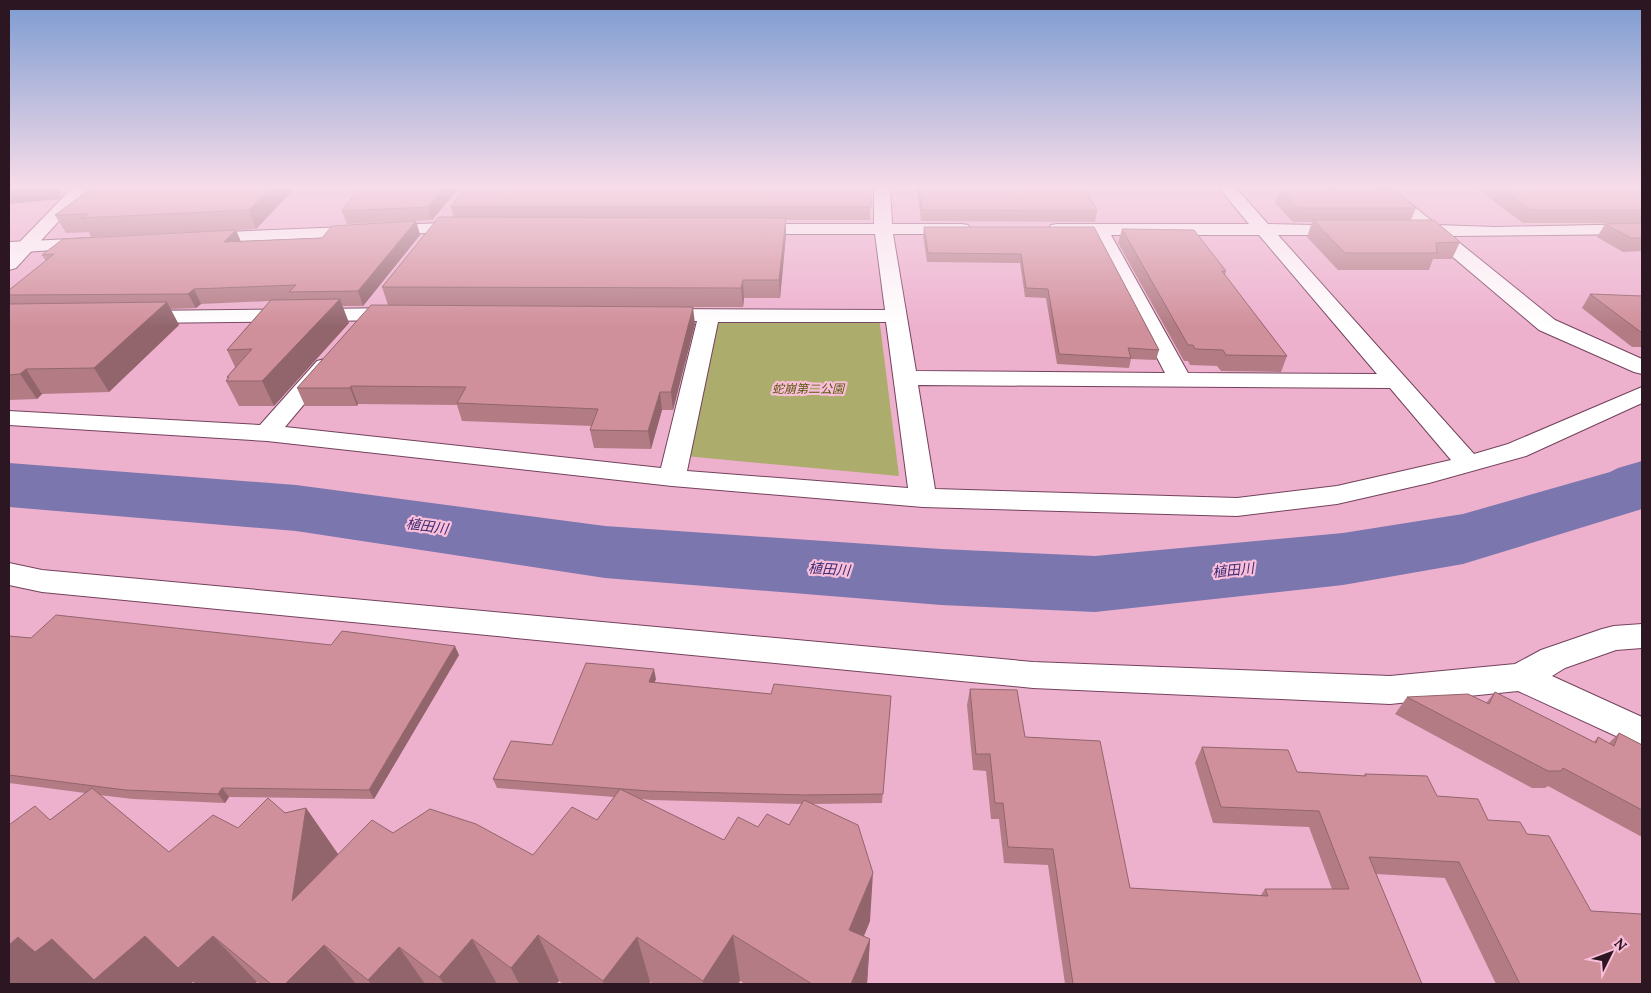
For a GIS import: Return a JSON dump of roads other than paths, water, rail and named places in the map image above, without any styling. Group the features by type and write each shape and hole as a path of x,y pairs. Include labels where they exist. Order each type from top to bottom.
{"street":[{"path":"9,264 17,247 31,234"},
{"path":"186,239 283,234"},
{"path":"418,251 430,234"},
{"path":"884,234 923,498"},
{"path":"1102,234 1180,380"},
{"path":"1268,234 1468,463"},
{"path":"1437,234 1547,325 1642,367"},
{"path":"17,247 106,242"},
{"path":"118,317 376,306 420,314"},
{"path":"267,433 376,306"},
{"path":"640,315 896,316"},
{"path":"672,478 710,315"},
{"path":"906,378 1397,381"},
{"path":"9,418 267,433 672,478 923,498 1237,507 1337,495 1420,477 1517,450 1610,410 1642,394"},
{"path":"9,574 52,582 1033,675 1390,690 1521,677 1553,659 1614,638 1642,636"},
{"path":"1521,677 1642,733"}],"waterway":[{"name":"植田川","path":"9,485 296,508 605,552 941,577 1095,584 1343,559 1463,539 1634,488 1642,483"}],"park label":[{"name":"蛇崩第二公園","path":"808,389"}]}
